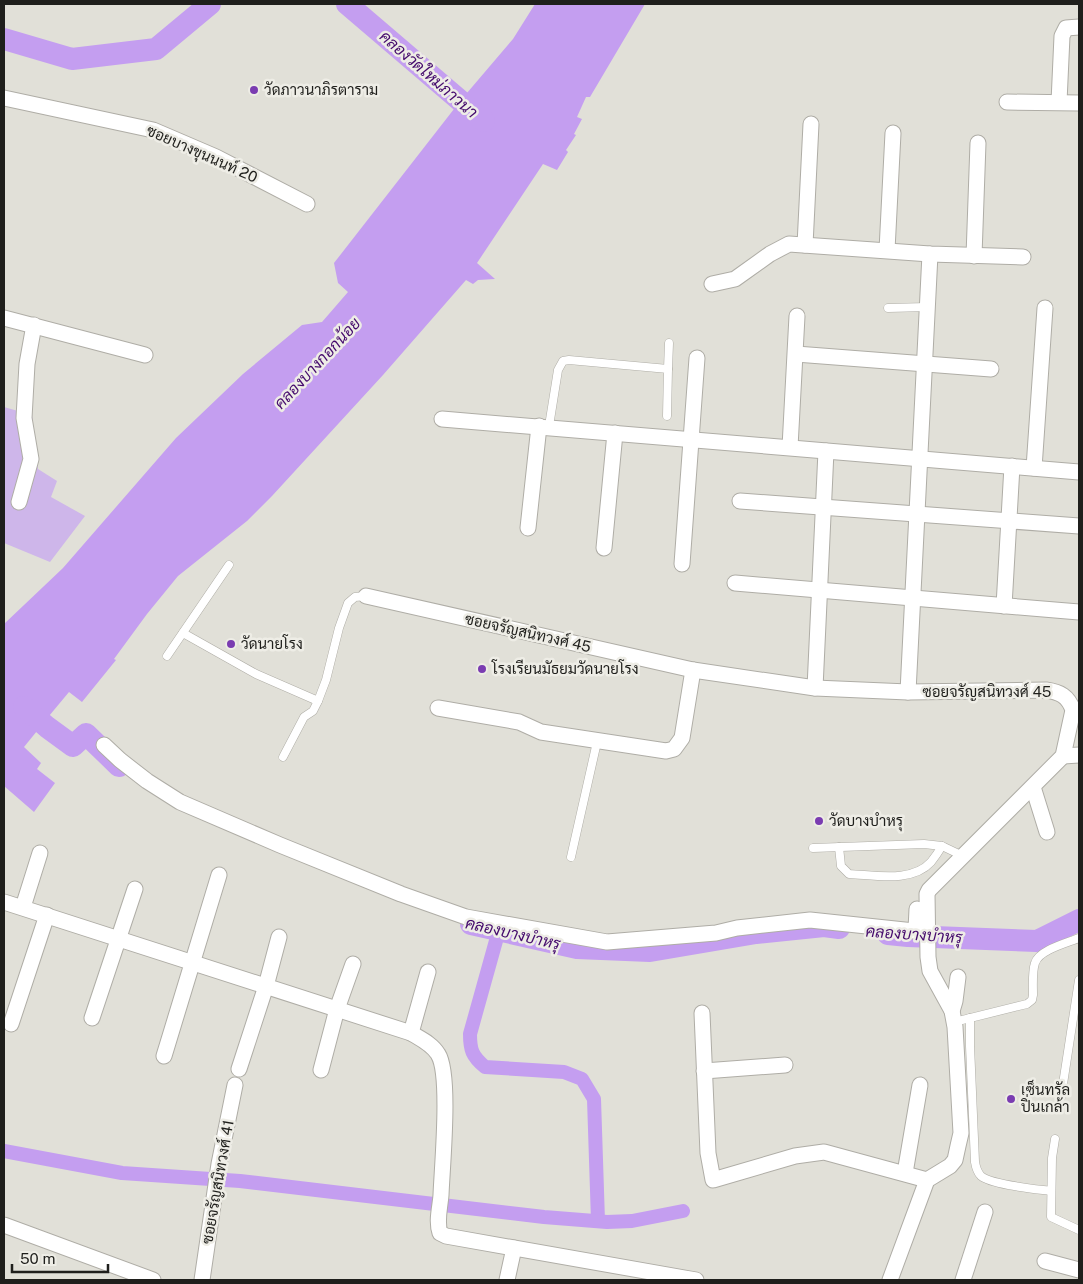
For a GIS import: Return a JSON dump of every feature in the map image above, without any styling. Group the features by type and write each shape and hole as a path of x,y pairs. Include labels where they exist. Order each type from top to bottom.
{"street":[{"path":"1059,102 1062,36 1066,28 1079,28"},
{"name":"ซอยบางขุนนนท์ 20","path":"4,98 153,130 216,157 307,204"},
{"path":"1007,102 1079,103"},
{"path":"805,245 811,124"},
{"path":"887,250 893,133"},
{"path":"974,256 978,143"},
{"path":"712,284 736,279 782,246 789,244 930,254 1023,257"},
{"path":"908,692 930,254"},
{"path":"1034,468 1045,308"},
{"path":"790,447 797,316"},
{"path":"4,318 144,355"},
{"path":"19,502 31,459 24,418 27,364 34,325"},
{"path":"796,354 991,369"},
{"path":"682,564 697,358"},
{"path":"442,419 1079,472"},
{"path":"528,528 544,426"},
{"path":"604,548 615,433"},
{"path":"815,688 826,451"},
{"path":"1004,606 1012,466"},
{"path":"740,501 1079,526"},
{"path":"735,583 1079,612"},
{"name":"ซอยจรัญสนิทวงศ์ 45","path":"366,596 694,670 815,688 908,692 1046,690 1058,692 1071,702 1073,710 1063,756"},
{"path":"438,708 519,722 541,732 666,751 674,749 679,745 684,730 694,670"},
{"path":"104,746 147,781 180,802 401,894 466,917 607,942 716,933 737,928 810,920 914,931 916,929 917,909 921,898 927,896 963,856 1063,756 1079,755"},
{"path":"1033,787 1047,832"},
{"path":"23,907 40,853"},
{"path":"164,1056 219,875"},
{"path":"92,1018 135,889"},
{"path":"927,896 930,971 953,1017"},
{"path":"4,902 411,1033 432,1046 442,1060 445,1084 441,1198 438,1227 440,1233 446,1236 696,1280"},
{"path":"11,1024 47,915"},
{"path":"239,1069 266,986 279,937"},
{"path":"321,1070 337,1009 353,964"},
{"path":"411,1033 428,972"},
{"path":"890,1280 927,1180 950,1166 954,1160 960,1140 953,1017 958,977"},
{"path":"702,1013 708,1153 713,1180 795,1156 824,1152 927,1180"},
{"path":"704,1071 785,1065"},
{"name":"ซอยจรัญสนิทวงศ์ 41","path":"202,1280 219,1164 235,1085"},
{"path":"906,1173 920,1085"},
{"path":"964,1280 985,1212"},
{"path":"4,1226 153,1280"},
{"path":"507,1280 514,1248"},
{"path":"1045,1261 1079,1270"}],"lane":[{"path":"888,308 927,307"},
{"path":"667,416 669,342"},
{"path":"544,426 558,370 563,360 668,370"},
{"path":"167,656 229,565"},
{"path":"283,757 304,717 313,711 318,701 326,680 348,603 355,597 366,596"},
{"path":"183,633 256,674 318,701"},
{"path":"571,858 597,742"},
{"path":"813,848 924,844 942,846 963,856"},
{"path":"839,847 841,866 849,874 898,876 909,875 920,870 930,863 942,846"},
{"path":"953,1017 970,1018 1027,1004 1032,1000 1034,964 1038,957 1079,938"},
{"path":"1061,1097 1079,980"},
{"path":"970,1018 975,1162 977,1171 983,1178 1000,1183 1051,1191"},
{"path":"1055,1138 1052,1158 1051,1217 1079,1230"}],"shaded area":[{"path":"4,407 32,415 38,469 57,481 51,497 85,516 50,562 4,543"}],"water":[{"name":"คลองบางกอกน้อย","path":"535,4 645,4 590,97 586,97 577,117 582,119 574,134 576,135 566,150 568,152 557,170 543,164 477,263 495,279 478,280 473,284 466,280 383,375 272,496 247,521 178,576 147,614 114,659 116,660 82,702 69,692 44,722 48,725 41,735 37,731 24,747 41,763 37,769 55,783 34,812 4,786 4,624 63,568 176,438 243,374 302,325 322,322 348,292 338,283 334,263 461,100 513,39"}],"waterway":[{"name":"คลองวัดใหม่ภาวนา","path":"4,39 72,59 156,49 210,4"},
{"name":"คลองวัดใหม่ภาวนา","path":"347,4 484,121"},
{"name":"คลองบางบำหรุ","path":"24,707 73,746 86,734 119,766"},
{"name":"คลองบางบำหรุ","path":"888,934 1037,941 1079,920"},
{"name":"คลองบางบำหรุ","path":"471,924 577,948 650,951 756,933 824,926 839,928"},
{"path":"499,930 470,1034 471,1049 485,1067 564,1072 582,1079 594,1099 598,1221"},
{"path":"4,1151 122,1173 240,1181 544,1217 607,1222 632,1221 683,1211"}],"place":[{"name":"วัดภาวนาภิรตาราม","path":"254,90"},
{"name":"วัดนายโรง","path":"231,644"},
{"name":"โรงเรียนมัธยมวัดนายโรง","path":"482,669"},
{"name":"วัดบางบำหรุ","path":"819,821"},
{"name":"เซ็นทรัล ปิ่นเกล้า","path":"1011,1099"}]}
